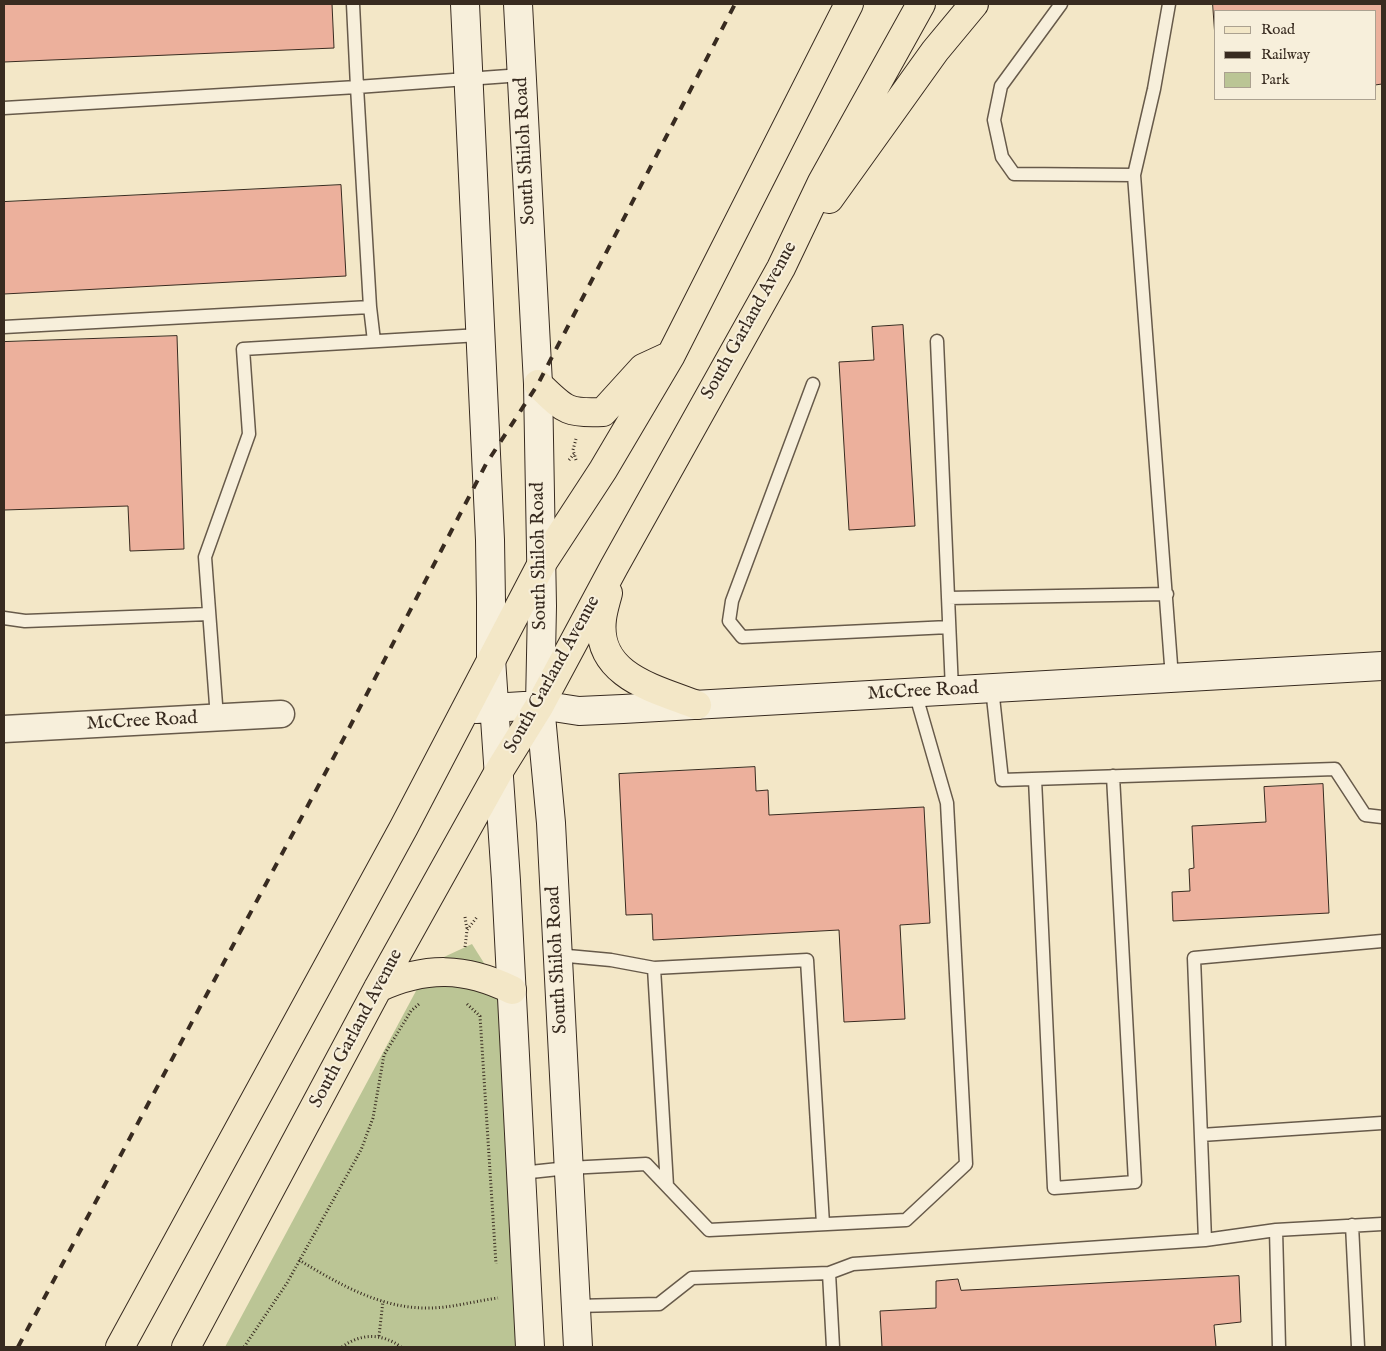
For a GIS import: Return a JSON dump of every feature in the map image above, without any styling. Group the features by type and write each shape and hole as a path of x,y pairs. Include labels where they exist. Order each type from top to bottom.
{"main road":[{"path":"465,4 490,540 493,708 499,771 512,990 530,1347"},
{"name":"South Shiloh Road","path":"518,4 538,384 542,606 540,705 551,823 578,1347"},
{"path":"120,1347 404,827 541,565 603,470 671,355 848,4"},
{"name":"South Garland Avenue","path":"186,1347 378,988 499,771 540,705 614,567 781,268 822,182 921,4"},
{"path":"781,268 935,51 974,4"},
{"path":"538,384 563,408 583,413 603,412 643,368 671,355"},
{"path":"614,567 602,620 603,640 610,660 626,675 648,687 697,705"},
{"name":"McCree Road","path":"465,709 540,705 579,711 1382,666"},
{"path":"378,988 415,974 454,971 487,979 512,990"}],"street":[{"name":"McCree Road","path":"4,729 281,714"}],"lane":[{"path":"353,4 370,306 374,341"},
{"path":"1061,4 1001,86 994,120 1002,157 1014,174 1134,175"},
{"path":"1169,4 1154,89 1134,175 1172,678"},
{"path":"4,108 522,75"},
{"path":"4,327 370,306"},
{"path":"217,718 205,557 249,434 243,349 480,335"},
{"path":"937,341 952,690"},
{"path":"813,384 732,601 729,621 742,637 949,627"},
{"path":"948,598 1167,594"},
{"path":"4,618 25,622 209,614"},
{"path":"992,688 1002,780 1336,769 1365,815 1382,817"},
{"path":"521,1173 568,1168 646,1164 709,1230 906,1220 966,1164 947,803 915,692"},
{"path":"1035,779 1054,1188 1135,1182 1113,776"},
{"path":"1205,1240 1194,958 1382,942"},
{"path":"557,955 611,960 654,968 807,960 824,1224"},
{"path":"654,968 667,1186"},
{"path":"1201,1135 1382,1123"},
{"path":"576,1306 660,1304 692,1278 830,1273 853,1264 1205,1240 1276,1230 1382,1224"},
{"path":"1352,1225 1358,1347"},
{"path":"1276,1230 1278,1347"},
{"path":"830,1273 834,1347"}],"path":[{"path":"576,460 573,450 578,431"},
{"path":"570,460 574,454"},
{"path":"464,955 467,930 465,917"},
{"path":"467,930 478,917"},
{"path":"461,997 480,1016 496,1270"},
{"path":"244,1347 287,1283 361,1150 373,1118 384,1055 411,1011 422,1002"},
{"path":"299,1260 330,1278 372,1298 402,1306 429,1308 498,1298 497,1289"},
{"path":"378,1336 383,1302"},
{"path":"342,1347 364,1336 378,1336 391,1340 401,1347"}],"green space":[{"path":"472,944 499,987 517,1347 225,1347 431,963"}],"building":[{"path":"4,4 332,4 334,48 4,62"},
{"path":"1213,4 1382,4 1382,84 1376,85 1376,10 1214,10 1214,20"},
{"path":"341,185 346,276 4,294 4,202"},
{"path":"903,325 915,526 849,530 839,362 874,360 872,327"},
{"path":"177,336 184,549 130,551 128,506 4,510 4,342"},
{"path":"755,767 756,791 768,790 769,815 924,807 930,923 900,925 905,1019 844,1022 839,930 653,940 652,914 626,915 619,774"},
{"path":"1323,784 1329,913 1173,921 1172,892 1190,891 1189,869 1194,868 1192,826 1266,822 1264,787"},
{"path":"1239,1276 1241,1322 1214,1325 1216,1347 882,1347 880,1311 936,1308 936,1281 958,1279 961,1290"}],"railway":[{"path":"18,1347 344,738 486,464 538,384 735,4"}]}
